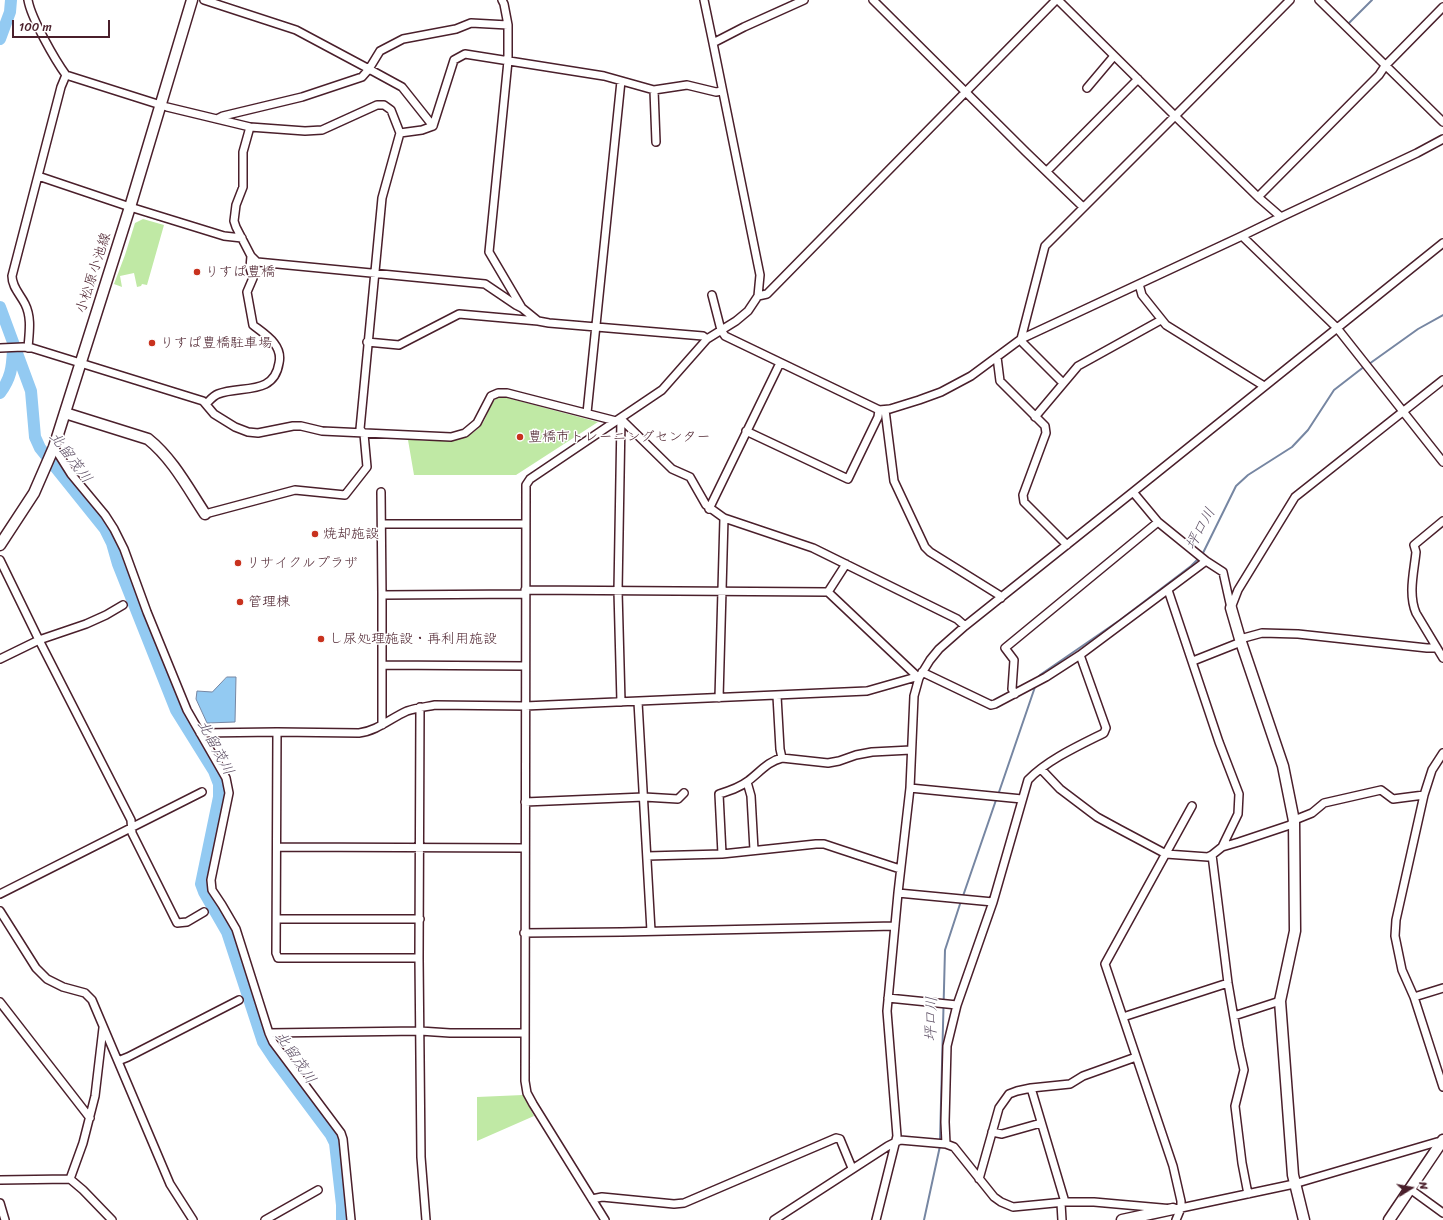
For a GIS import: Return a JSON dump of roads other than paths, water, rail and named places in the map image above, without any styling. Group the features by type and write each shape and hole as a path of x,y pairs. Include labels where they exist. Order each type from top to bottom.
{"street":[{"path":"28,0 29,7 45,40 66,75 160,104 218,119 250,126 305,132 322,130 377,105 384,105 391,110 400,133 382,198 360,430 364,434 367,467 345,495 295,490 205,514 170,462 159,448 148,439 64,413"},
{"name":"小松原小池線","path":"0,545 34,493 53,449 130,207 192,0"},
{"path":"204,0 296,30 402,87 433,126"},
{"path":"502,0 508,25 508,61 489,252 522,308"},
{"path":"605,1220 533,1104 525,1082 524,848 526,485 530,479 662,390 707,339 736,321 748,311 758,296 760,275 704,0"},
{"path":"713,44 744,27 804,0"},
{"path":"872,0 1083,207"},
{"path":"758,296 767,294 1057,0 1258,197 1281,217"},
{"path":"1020,339 1045,246 1290,0"},
{"path":"1319,0 1443,122"},
{"path":"1258,197 1443,7"},
{"path":"218,119 223,116 302,98 362,77 380,52 403,39 456,29 471,23 508,25"},
{"path":"433,126 454,60 465,54 604,76 654,90 687,85 716,92 722,91"},
{"path":"1087,88 1114,56"},
{"path":"26,347 30,329 29,318 25,305 12,282 12,276 61,87 66,75"},
{"path":"1047,171 1138,79"},
{"path":"587,413 621,81"},
{"path":"654,90 656,142"},
{"path":"250,126 243,152 243,187 236,205 234,216 236,227 251,256 257,262 485,284 522,308 538,321"},
{"path":"400,133 422,130 433,126"},
{"path":"712,295 721,330 725,336 882,410 919,400 941,392 971,376 1020,339 1242,236 1417,153 1443,139"},
{"path":"38,176 130,207 224,236 242,238"},
{"path":"1242,236 1337,328 1443,462"},
{"path":"876,1220 897,1136 887,1012 900,868 910,788 914,696 919,676 939,649 965,626 1443,243"},
{"path":"206,404 217,394 262,386 273,378 278,370 280,362 279,349 270,338 254,325 247,292 253,278 250,268 251,256"},
{"path":"1139,284 1142,294 1166,325 1264,386"},
{"path":"368,342 399,345 459,314 703,336 707,339"},
{"path":"1035,417 1078,366 1161,320"},
{"path":"1020,339 1063,383"},
{"path":"0,348 26,347 203,401 214,414 235,427 248,432 258,433 297,426 322,431 451,437 465,433 477,423 491,396 498,393 507,393 587,413 610,421 618,420 672,469 690,477 706,505 724,518 813,548 957,619 965,626"},
{"path":"997,357 1000,381 1045,426 1046,433 1023,495 1024,502 1067,545"},
{"path":"709,508 780,363"},
{"path":"1231,608 1238,590 1295,497 1443,380"},
{"path":"746,431 848,479 882,410"},
{"path":"882,410 894,481 925,548 999,595 1001,598"},
{"path":"618,420 618,591 621,702"},
{"path":"53,449 71,474 105,515 114,529 124,549 169,669 187,710 226,778 229,793 211,880 212,890 236,929 273,1042 341,1133 351,1220"},
{"path":"381,492 382,725"},
{"path":"1133,492 1158,522 1197,554 1223,572 1240,641 1283,766 1294,821 1295,931 1280,1000 1294,1184 1304,1220"},
{"path":"719,698 724,518"},
{"path":"1443,521 1414,545 1416,552 1412,596 1413,606 1416,613 1443,658"},
{"path":"1015,694 1012,689 1014,660 1005,648 1158,522"},
{"path":"382,524 526,524"},
{"path":"0,560 130,820 132,833 177,923 187,922 204,912"},
{"path":"382,595 618,591 828,592 919,676 991,705 1033,684 1080,655 1168,590 1205,560"},
{"path":"828,592 846,564"},
{"path":"1041,769 1060,789 1097,817 1166,854 1208,857 1212,856 1222,847 1238,814 1240,794 1219,742 1168,590"},
{"path":"0,659 39,640 86,624 123,605"},
{"path":"1193,661 1262,633 1298,634 1437,648"},
{"path":"946,1144 945,1122 947,1046 957,1005 993,902 1028,780 1034,773 1068,751 1104,733 1106,728 1080,655"},
{"path":"382,666 525,666"},
{"path":"200,732 359,733 367,732 408,711 420,707 435,705 525,706 867,691 919,676"},
{"path":"777,696 780,749 782,758"},
{"path":"638,702 652,931"},
{"path":"420,707 419,958 421,1157 426,1220"},
{"path":"277,732 276,953 278,958 419,958"},
{"path":"722,854 719,794 747,782 774,760 782,758 828,763 872,752 911,750"},
{"path":"1443,753 1432,770 1424,795 1396,920 1394,936 1402,970 1414,997 1443,1087"},
{"path":"747,782 751,796 754,850"},
{"path":"910,788 1022,799"},
{"path":"1222,847 1290,825 1294,821 1312,813 1324,803 1381,790 1393,799 1424,795"},
{"path":"0,894 202,792"},
{"path":"525,802 644,797 678,799 684,793"},
{"path":"1176,1220 1177,1208 1181,1201 1173,1166 1105,964 1192,806"},
{"path":"648,856 722,854 824,844 900,868"},
{"path":"277,847 524,848"},
{"path":"1212,856 1228,983 1244,1070 1235,1106 1242,1163 1248,1194"},
{"path":"898,893 993,902"},
{"path":"0,911 36,968 47,979 55,984 85,993 96,1006 170,1184 193,1220"},
{"path":"277,919 420,919"},
{"path":"524,933 895,926"},
{"path":"1123,1017 1228,983"},
{"path":"1414,997 1443,988"},
{"path":"888,998 957,1005"},
{"path":"118,1061 239,1000"},
{"path":"1234,1016 1280,1000"},
{"path":"0,1002 90,1118"},
{"path":"70,1179 90,1118 98,1076 104,1026"},
{"path":"269,1033 420,1031 450,1033 524,1033"},
{"path":"978,1179 999,1108 1009,1094 1031,1088 1070,1084 1083,1076 1136,1057"},
{"path":"1031,1088 1063,1202 1062,1220"},
{"path":"992,1132 1002,1134 1041,1122"},
{"path":"592,1199 602,1197 684,1204 836,1138 840,1139 852,1168"},
{"path":"774,1220 852,1168 895,1141 900,1140 946,1144 954,1147 978,1179 994,1197 1013,1207 1063,1202 1094,1202 1177,1208"},
{"path":"1122,1220 1294,1184 1402,1151 1442,1142"},
{"path":"1389,1220 1442,1142"},
{"path":"0,1180 70,1179 83,1190 112,1220"},
{"path":"1410,1189 1443,1213"},
{"path":"265,1220 318,1190"},
{"path":"0,1203 5,1220"}],"water":[{"path":"227,677 236,677 235,722 207,723 196,699 197,691 212,692"}],"waterway":[{"path":"0,39 10,12 11,0"},
{"path":"1348,24 1372,0"},
{"name":"北留茂川","path":"0,307 31,391 35,437 40,448 105,529 112,543 118,564 176,710 214,771 219,784 219,797 201,884 227,932 263,1042 331,1135 335,1143 342,1205 342,1220"},
{"name":"坪口川","path":"1369,364 1418,329 1443,315"},
{"path":"0,393 7,382 10,373 13,350"},
{"name":"坪口川","path":"1202,555 1236,486 1248,475 1292,447 1308,430 1334,390 1365,366"},
{"name":"坪口川","path":"1038,678 1040,675 1120,620 1191,566 1199,558"},
{"name":"坪口川","path":"998,795 1036,684"},
{"name":"坪口川","path":"963,896 996,800"},
{"name":"坪口川","path":"940,1140 945,950 961,901"},
{"name":"坪口川","path":"924,1220 940,1146"}],"place":[{"name":"りすぱ豊橋","path":"197,272"},
{"name":"りすぱ豊橋駐車場","path":"152,343"},
{"name":"豊橋市トレーニングセンター","path":"520,437"},
{"name":"焼却施設","path":"315,534"},
{"name":"リサイクルプラザ","path":"238,563"},
{"name":"管理棟","path":"240,602"},
{"name":"し尿処理施設・再利用施設","path":"321,639"}]}
